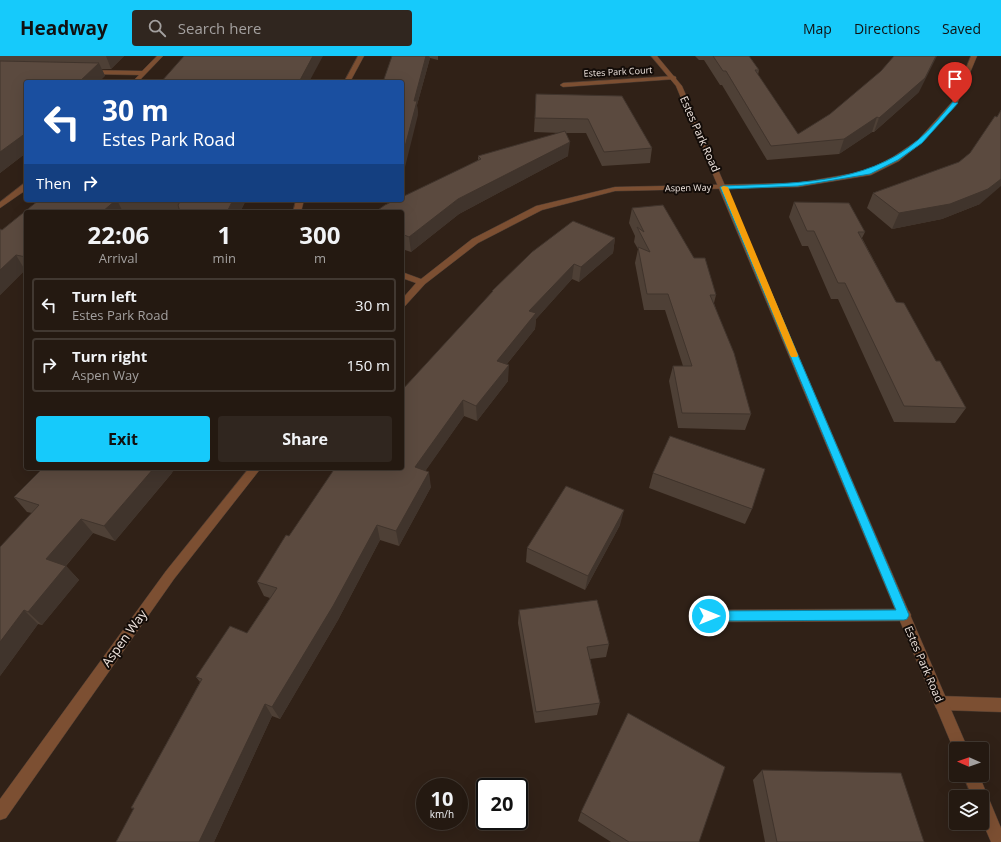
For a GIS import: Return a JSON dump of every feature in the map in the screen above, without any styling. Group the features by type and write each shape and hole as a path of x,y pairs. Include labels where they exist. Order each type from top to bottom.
{"street":[{"path":"137,80 160,56"},
{"path":"348,80 361,56"},
{"name":"Estes Park Road","path":"654,56 674,78 723,187 957,742"},
{"name":"Aspen Way","path":"404,302 422,282 475,241 539,208 615,189 798,185 868,173 896,159 920,141 955,103 974,56"},
{"path":"83,72 144,73"},
{"name":"Estes Park Court","path":"563,85 674,78"},
{"path":"0,206 24,188"},
{"path":"404,276 422,282"},
{"name":"Aspen Way","path":"0,812 170,575 253,470"},
{"path":"709,616 904,615"},
{"path":"940,703 1001,705"},
{"path":"989,818 999,842"}],"building":[{"path":"184,56 313,56 300,80 163,80"},
{"path":"392,56 426,56 414,101 417,101 404,150 404,80 384,80"},
{"path":"713,56 749,56 759,70 755,70 798,134 830,114 881,71 894,56 936,56 925,78 879,118 877,117 844,139 771,146 726,71 723,71"},
{"path":"0,61 99,63 81,80 24,80 24,134 0,152"},
{"path":"536,94 622,96 652,148 604,152 588,119 535,118"},
{"path":"1001,110 1001,179 988,189 950,204 899,213 873,193 959,162 970,153 995,116 997,117"},
{"path":"565,131 570,142 458,199 409,237 404,235 404,210 378,210 391,202 404,202 404,196 481,159 478,156"},
{"path":"37,202 114,202 104,210 27,210"},
{"path":"180,202 232,202 228,210 179,210 178,205"},
{"path":"794,202 849,203 865,232 858,232 896,302 904,303 936,361 940,361 966,408 904,406 845,283 838,283 814,231 807,231"},
{"path":"663,205 694,258 705,258 716,295 710,295 734,353 751,414 682,413 673,366 692,366 668,294 647,294 638,247 650,252 637,227 644,232 632,208"},
{"path":"24,212 24,257 16,255 0,270 0,229 2,230"},
{"path":"573,221 615,238 581,267 574,264 529,311 536,313 497,361 509,365 476,406 463,400 415,467 429,472 396,531 377,525 333,606 272,707 265,704 199,842 116,842 134,808 131,808 202,679 196,677 230,626 247,633 277,588 257,582 286,535 289,536 334,470 404,470 404,388 492,291 532,252"},
{"path":"670,436 765,469 752,509 653,473"},
{"path":"41,470 152,470 104,526 81,519 46,559 66,566 28,612 24,610 0,642 0,547 39,505 14,497"},
{"path":"566,486 624,510 588,576 527,548"},
{"path":"597,600 609,644 587,647 600,703 536,712 519,610"},
{"path":"628,713 725,767 699,842 629,842 581,812"},
{"path":"762,770 901,773 924,842 777,842"}],"slow traffic":[{"path":"724,187 794,355"}],"route":[{"path":"709,616 904,615 723,187 798,185 868,173 896,159 920,141 955,103"}]}
